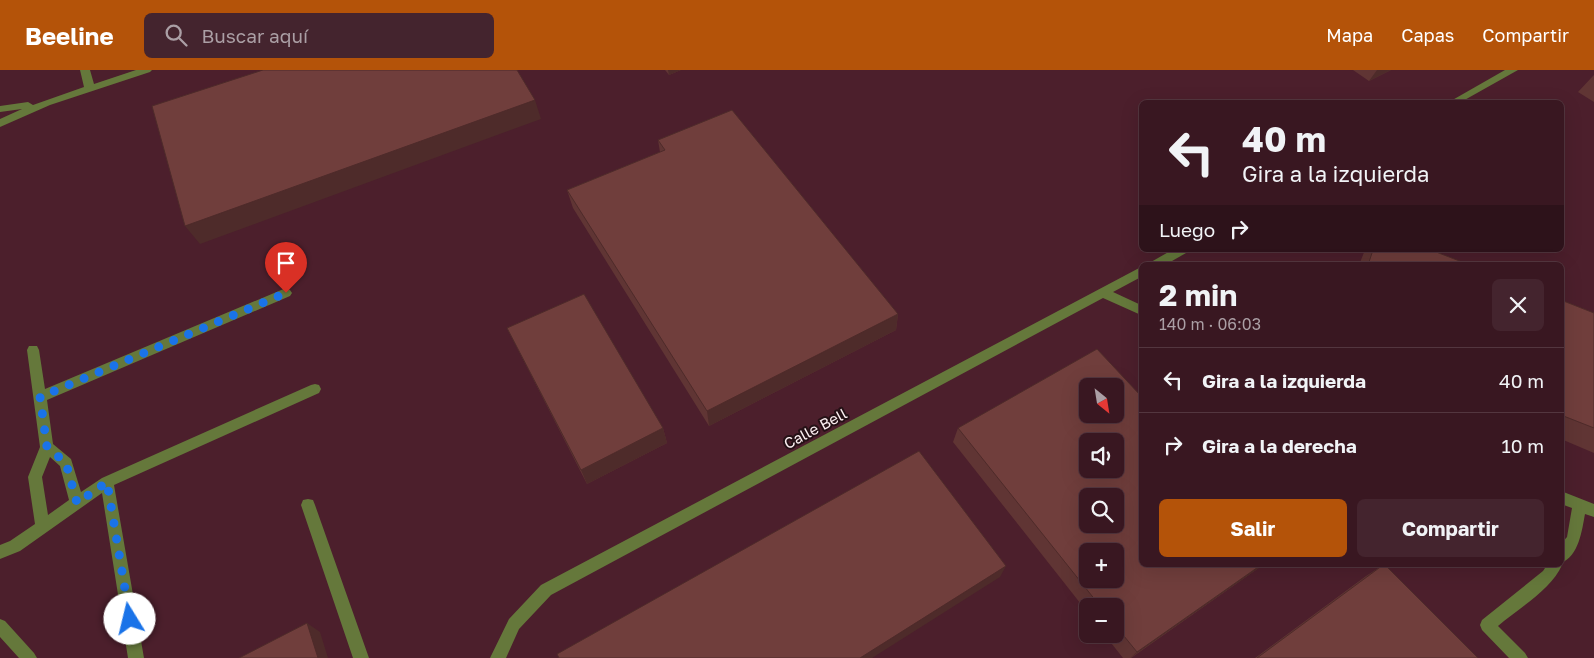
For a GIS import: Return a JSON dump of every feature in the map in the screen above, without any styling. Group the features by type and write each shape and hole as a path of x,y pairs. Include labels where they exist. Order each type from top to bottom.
{"street":[{"path":"85,70 90,89"},
{"path":"0,123 46,103 147,70"},
{"path":"1458,100 1514,70"},
{"path":"0,109 46,103"},
{"path":"1160,262 1178,252"},
{"name":"Calle Bell","path":"498,658 514,624 546,590 1139,273"},
{"path":"40,397 286,293"},
{"path":"1104,293 1139,309"},
{"path":"33,350 47,447 34,476 43,527"},
{"path":"0,552 14,546 107,482 315,389"},
{"path":"47,447 66,463 77,503"},
{"path":"107,482 136,658"},
{"path":"1564,498 1594,511"},
{"path":"308,505 361,658"},
{"path":"1564,552 1573,540 1580,505"},
{"path":"1520,658 1487,625 1548,576 1554,567"},
{"path":"0,626 28,658"}],"building":[{"path":"263,70 517,70 535,100 185,226 152,106"},
{"path":"732,110 898,314 707,411 567,190 665,150 658,140"},
{"path":"1372,252 1436,252 1462,262 1369,262"},
{"path":"584,294 663,428 581,470 507,328"},
{"path":"1564,301 1594,313 1594,428 1564,416"},
{"path":"1097,349 1139,394 1139,567 1258,567 1137,652 1124,636 1124,598 1094,598 1086,588 1124,588 1124,543 1079,543 1079,580 958,428"},
{"path":"919,451 1006,566 860,658 559,658 557,654"},
{"path":"1380,567 1387,567 1478,658 1257,658"},
{"path":"307,623 318,658 239,658"}],"route":[{"path":"130,619 107,482 77,503 66,463 47,447 40,397 286,293"}]}
